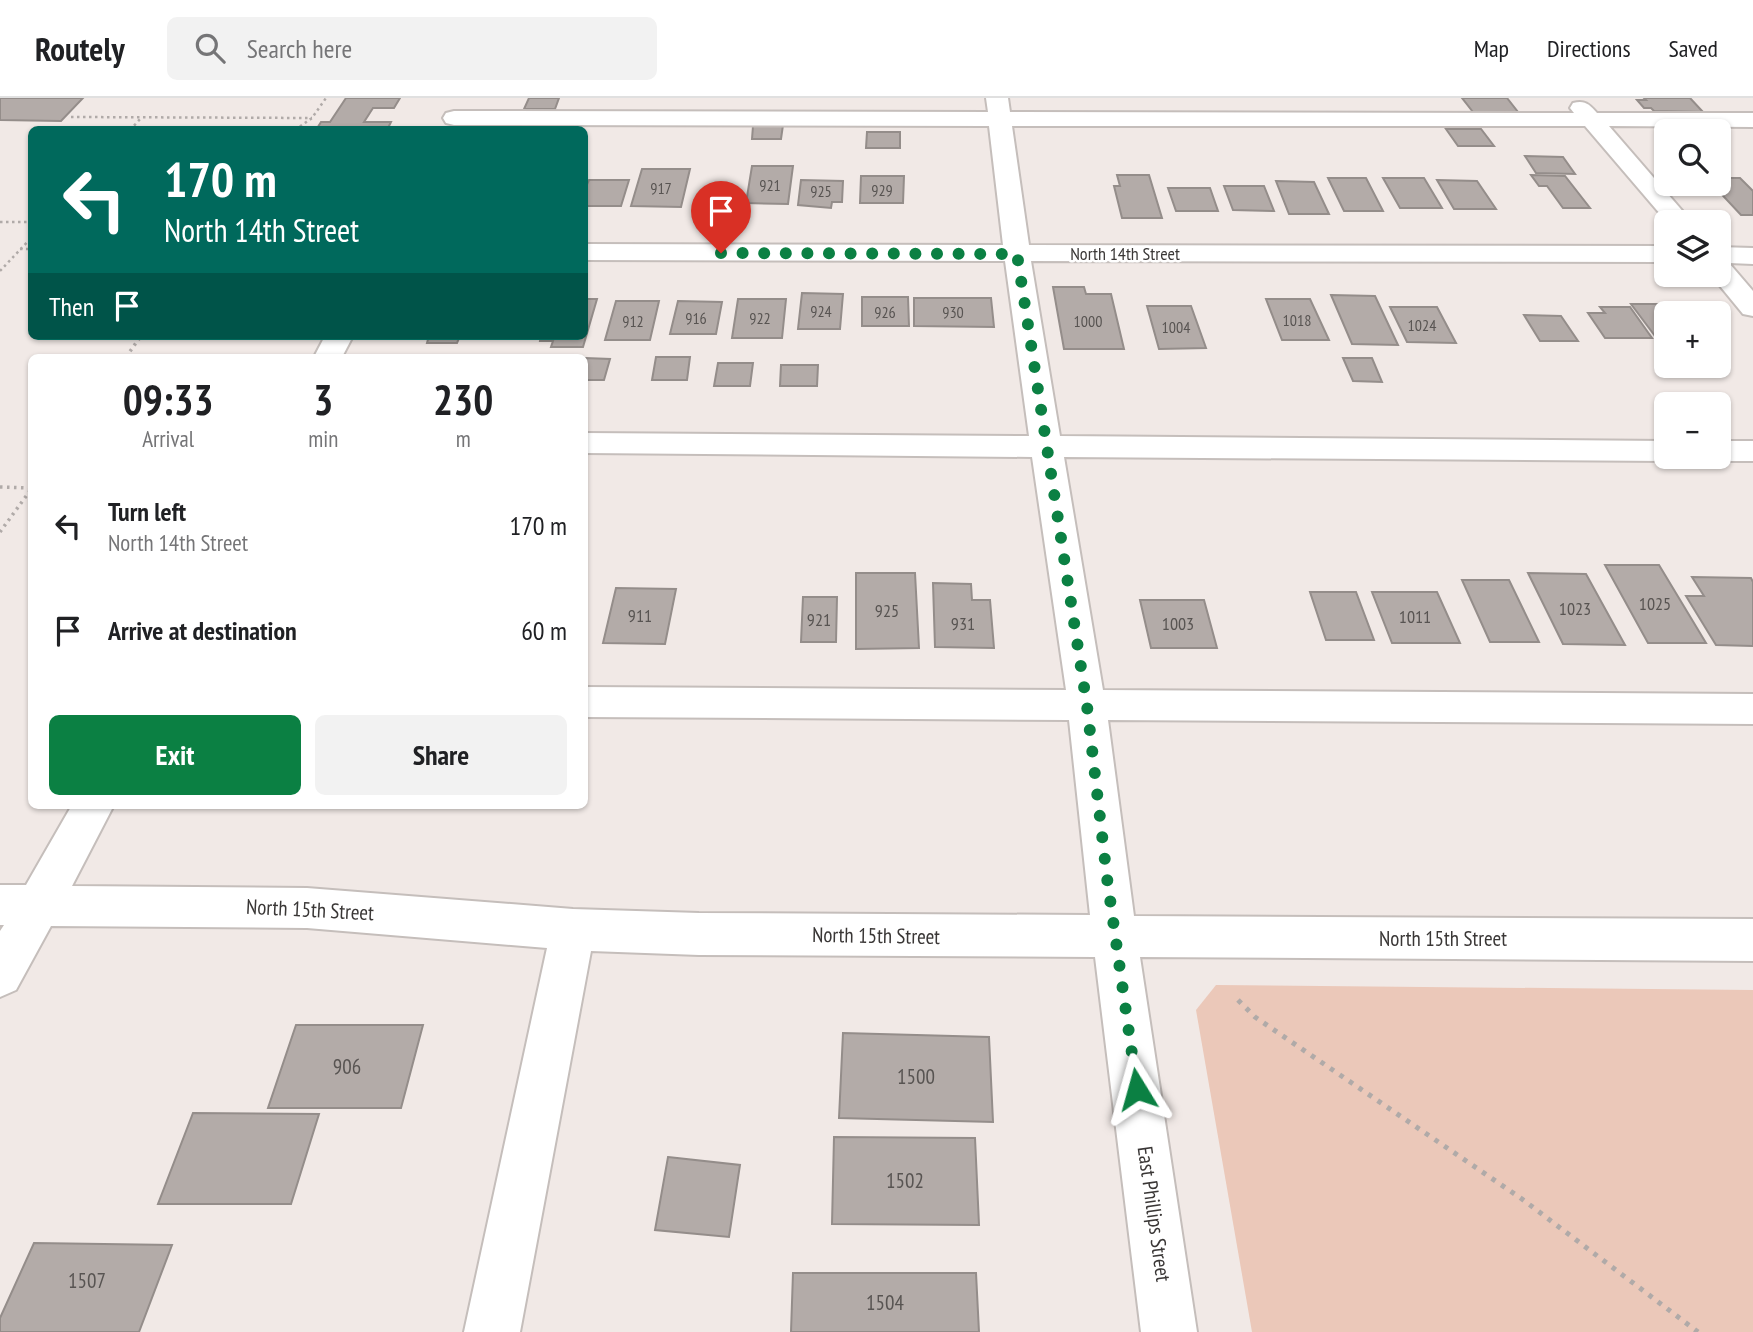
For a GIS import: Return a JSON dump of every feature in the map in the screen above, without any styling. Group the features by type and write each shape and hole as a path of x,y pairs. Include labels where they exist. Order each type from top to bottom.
{"street":[{"path":"1572,98 1670,210"},
{"path":"455,115 999,107 1591,120 1753,120"},
{"name":"East Phillips Street","path":"999,107 1017,254 1087,706 1115,937 1169,1332"},
{"name":"North 14th Street","path":"588,252 1654,254"},
{"path":"1731,255 1753,256"},
{"path":"1731,282 1753,308"},
{"path":"588,443 1654,451"},
{"path":"1731,451 1753,451"},
{"path":"588,702 1753,709"},
{"path":"0,975 19,905 91,809"},
{"name":"North 15th Street","path":"19,905 307,908 573,930 699,934 1753,940"},
{"path":"492,1332 573,930"}],"path":[{"path":"301,126 312,118 326,98"},
{"path":"71,117 312,118"},
{"path":"134,126 141,118"},
{"path":"0,222 28,222"},
{"path":"0,271 28,241"},
{"path":"20,249 28,250"},
{"path":"0,488 28,488"},
{"path":"0,532 28,494"},
{"path":"1238,1000 1255,1017 1522,1199 1698,1332"}],"shaded area":[{"path":"1216,985 1753,990 1753,1332 1252,1332 1196,1010"}],"building":[{"path":"0,98 83,98 61,121 0,120"},
{"path":"346,98 400,98 394,108 373,108 364,122 391,122 389,126 318,126 321,122 330,122"},
{"path":"529,98 559,98 555,109 524,109"},
{"path":"1462,98 1507,98 1518,112 1473,112"},
{"path":"1644,98 1690,98 1703,112 1654,111 1644,108 1637,100 1646,100"},
{"path":"521,120 550,120 548,126 518,126"},
{"path":"783,125 781,139 752,139 753,126"},
{"path":"1446,129 1481,129 1494,146 1458,146"},
{"path":"867,132 900,132 900,148 866,148"},
{"path":"1525,156 1563,157 1575,174 1536,173"},
{"path":"752,166 793,166 788,204 746,203"},
{"path":"642,169 690,169 681,207 631,206"},
{"path":"1117,175 1149,175 1162,218 1122,218 1114,186 1120,186"},
{"path":"1531,175 1565,176 1590,208 1563,208 1547,186 1539,186"},
{"path":"861,176 904,176 903,203 860,203"},
{"path":"1328,178 1366,178 1383,211 1344,211"},
{"path":"1383,178 1424,178 1442,208 1400,208"},
{"path":"1731,178 1740,178 1753,191 1753,215 1741,215 1723,196 1731,196"},
{"path":"589,180 629,180 621,206 588,206"},
{"path":"801,180 843,181 842,202 832,202 831,208 798,205"},
{"path":"1437,180 1477,181 1496,209 1454,209"},
{"path":"1276,181 1314,182 1329,214 1289,214"},
{"path":"1224,186 1264,186 1274,211 1233,210"},
{"path":"1168,188 1210,188 1218,211 1176,211"},
{"path":"705,193 743,193 740,214 700,213"},
{"path":"1053,287 1084,287 1086,294 1111,294 1124,349 1064,349"},
{"path":"802,293 843,294 840,329 798,329"},
{"path":"1331,295 1375,296 1398,345 1352,344"},
{"path":"862,297 908,297 909,326 862,326"},
{"path":"914,298 991,298 994,327 914,326"},
{"path":"588,299 597,299 588,330"},
{"path":"738,299 786,299 782,338 732,338"},
{"path":"1266,299 1310,299 1329,340 1282,340"},
{"path":"616,301 659,301 650,340 605,340"},
{"path":"678,301 722,302 716,334 670,334"},
{"path":"1631,304 1654,304 1654,335"},
{"path":"1147,306 1191,306 1206,348 1159,349"},
{"path":"1390,307 1437,307 1456,343 1407,342"},
{"path":"1600,307 1630,307 1652,338 1605,338 1588,313 1605,313"},
{"path":"1524,315 1561,316 1578,341 1540,341"},
{"path":"428,340 458,340 457,343 427,343"},
{"path":"585,340 583,347 551,347 553,341 540,341"},
{"path":"656,357 690,357 687,380 652,380"},
{"path":"588,358 610,359 604,380 588,380"},
{"path":"1343,358 1372,358 1382,382 1353,381"},
{"path":"718,363 753,363 750,386 714,386"},
{"path":"781,365 818,365 817,386 780,386"},
{"path":"1605,565 1659,565 1706,643 1648,643"},
{"path":"856,573 915,573 919,648 856,649"},
{"path":"1528,573 1586,574 1625,645 1563,644"},
{"path":"1692,577 1751,578 1753,646 1716,645 1686,596 1704,596"},
{"path":"1462,580 1509,580 1539,642 1490,642"},
{"path":"933,583 971,584 972,600 990,600 994,648 935,647"},
{"path":"616,588 676,589 665,644 603,643"},
{"path":"1310,592 1356,592 1374,640 1326,640"},
{"path":"1372,592 1437,592 1460,643 1392,643"},
{"path":"803,597 837,597 836,642 801,642"},
{"path":"1140,600 1204,600 1217,648 1151,648"},
{"path":"296,1025 423,1025 401,1108 268,1108"},
{"path":"843,1033 989,1037 993,1122 839,1118"},
{"path":"193,1113 319,1114 291,1204 158,1204"},
{"path":"834,1137 975,1138 979,1225 832,1224"},
{"path":"668,1157 740,1165 729,1237 655,1230"},
{"path":"34,1243 172,1245 139,1332 0,1332 0,1318"},
{"path":"793,1273 976,1273 979,1332 791,1332"}],"route":[{"path":"721,253 1017,254 1087,706 1107,878 1137,1089"}]}
